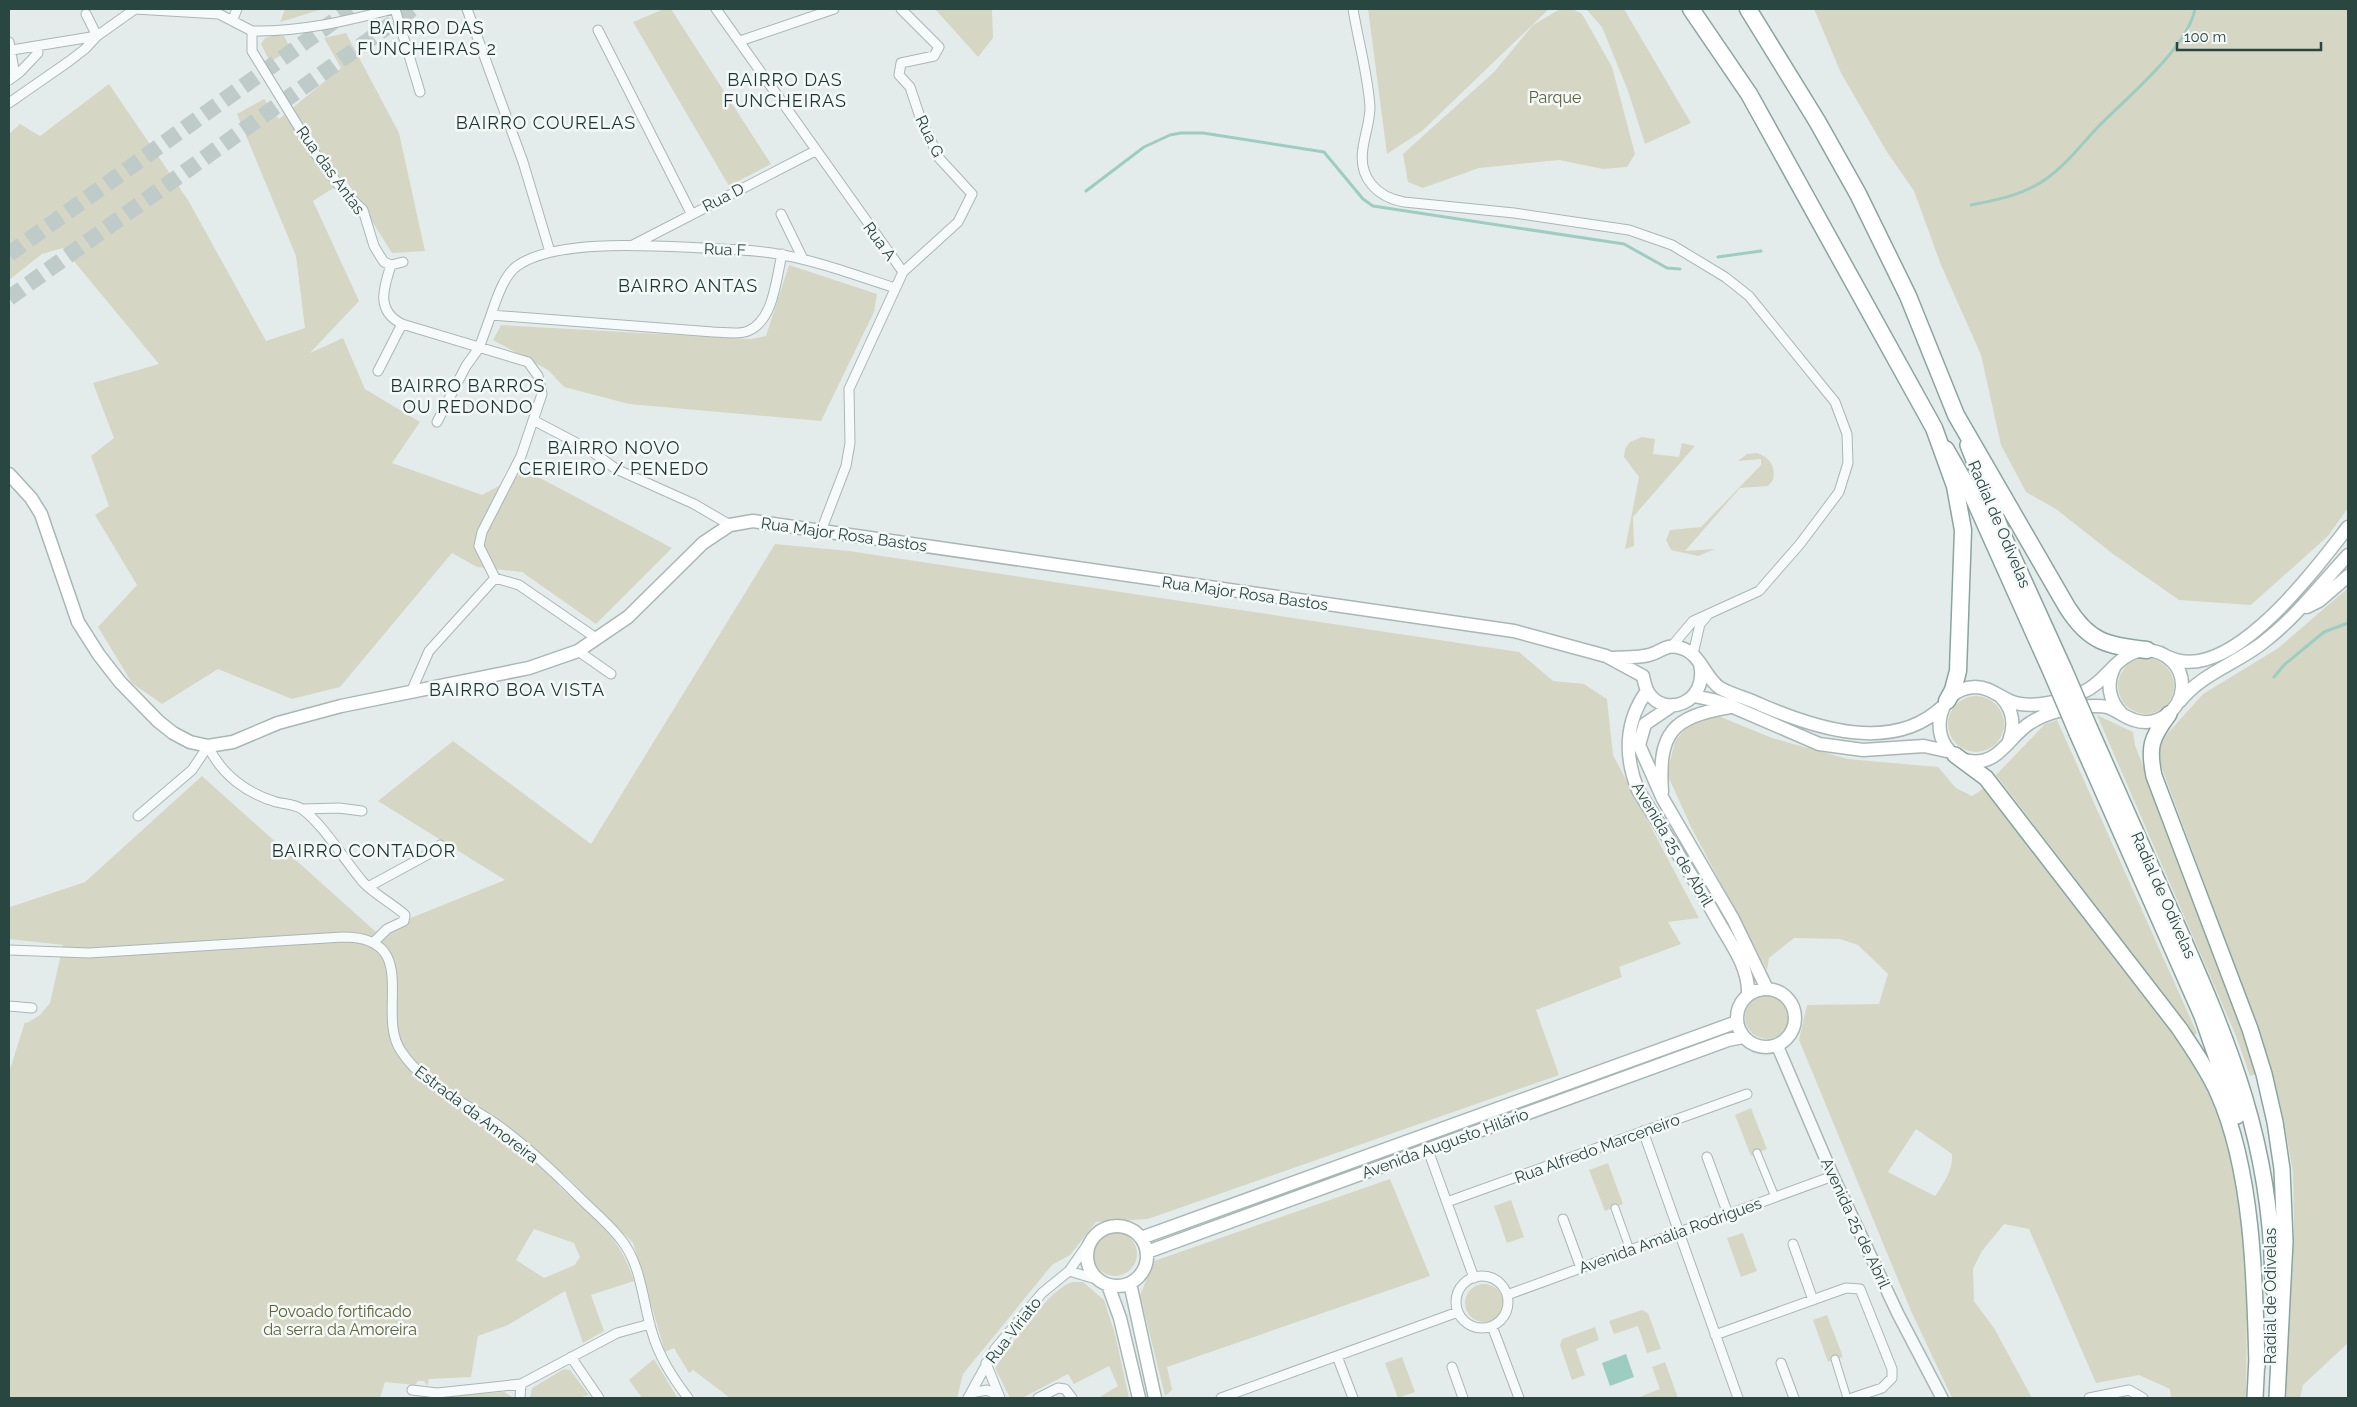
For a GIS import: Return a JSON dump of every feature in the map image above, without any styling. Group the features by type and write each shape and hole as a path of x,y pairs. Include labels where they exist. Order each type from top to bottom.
{"highway":[{"path":"1691,9 1749,94 1934,428 1955,486 1964,530 1958,671 1953,690 1945,703"},
{"path":"1748,9 1817,121 1875,225 1908,296 1956,415 2073,618 2098,641 2114,646 2154,652"},
{"name":"Radial de Odivelas","path":"1956,415 2057,670"},
{"name":"Radial de Odivelas","path":"1934,428 1970,489 2057,670 2215,1011 2231,1052 2252,1118 2264,1172 2272,1240 2273,1301 2270,1398"},
{"path":"2171,712 2154,735 2151,743 2151,762 2154,776 2258,1051 2279,1143 2285,1241 2276,1398"},
{"name":"Radial de Odivelas","path":"2084,731 2202,1016 2236,1113 2247,1160 2257,1240 2259,1295 2255,1398"},
{"path":"1953,753 1986,778 2179,1028 2202,1062 2218,1094 2236,1148 2249,1223 2256,1307 2257,1368"}],"main road":[{"name":"Rua Major Rosa Bastos","path":"9,474 31,498 41,514 78,622 99,656 120,682 158,722 190,742 208,746 233,742 278,723 341,706 529,668 578,651 628,617 702,543 730,525 753,521 1514,631 1612,658"},
{"path":"2223,653 2251,634 2274,614 2348,527"},
{"path":"1696,659 1702,675 1700,686 1694,696 1685,703 1673,705 1662,703 1647,691 1643,676 1645,665 1651,655 1660,649 1672,646 1683,648 1696,659 1720,688 1789,716 1837,730 1880,732 1910,728 1928,719 1959,691 1974,687 1984,688 2013,702 2031,705 2072,696 2094,686 2120,660 2134,652 2154,652 2191,663 2204,661 2223,653 2260,630 2289,606 2348,539"},
{"path":"1694,696 1731,706 1819,744 1862,750 1924,746 1953,753 1968,760 1982,761 1995,756 2029,724 2046,714 2078,707 2098,706 2110,708 2136,721 2148,722 2171,712 2196,684 2264,642 2298,612 2348,555"},
{"path":"2298,612 2319,601 2348,576"},
{"path":"2154,652 2175,664 2182,680 2181,694 2171,712"},
{"path":"1612,658 1651,655"},
{"path":"1612,658 1643,676"},
{"path":"2120,660 2112,673 2110,691 2113,703 2125,716"},
{"name":"Avenida 25 de Abril","path":"1647,691 1638,704 1630,726 1628,752 1634,780 1643,798 1695,878 1739,959 1748,979 1748,994"},
{"path":"1997,694 2007,705 2012,718 2012,732 2004,748"},
{"path":"1945,703 1940,716 1939,729 1943,741 1953,753"},
{"path":"1663,799 1640,746 1640,737 1643,726 1648,721 1673,705"},
{"name":"Avenida 25 de Abril","path":"1731,706 1694,714 1672,731 1664,751 1661,779 1663,799 1733,919 1768,988"},
{"path":"1768,988 1786,996 1792,1004 1795,1013 1795,1023 1792,1032 1786,1040 1777,1045 1759,1046 1743,1037 1737,1022 1738,1007 1748,994 1768,988"},
{"name":"Avenida Augusto Hilário","path":"1141,1238 1737,1022"},
{"name":"Avenida Augusto Hilário","path":"1147,1252 1719,1043 1743,1037"},
{"path":"1104,1283 1116,1286 1130,1283 1143,1270 1147,1252 1141,1238 1127,1227 1118,1226 1101,1230 1090,1241 1087,1249 1088,1267 1104,1283 1120,1318 1139,1398"},
{"path":"1130,1283 1156,1398"}],"street":[{"path":"115,25 122,9"},
{"path":"9,103 74,58 97,36 135,9 220,11 252,31 276,31 335,24 394,9 420,92"},
{"path":"233,19 238,9"},
{"path":"466,9 522,162 550,252"},
{"name":"Rua A","path":"716,9 815,151 903,272 849,389 850,443 846,466 821,531"},
{"path":"740,41 834,9"},
{"name":"Rua G","path":"901,9 939,47 934,56 901,63 899,75 910,87 920,117 939,158 972,194 958,222 903,272"},
{"path":"1353,9 1370,105 1362,160 1368,179 1376,190 1389,199 1404,202 1514,213 1630,230 1672,245 1725,277 1749,296 1835,402 1847,434 1848,463 1839,492 1800,544 1759,591 1693,621 1672,646"},
{"path":"86,14 97,36"},
{"path":"598,30 691,213"},
{"name":"Rua das Antas","path":"252,31 252,51 314,152 344,192 363,210 374,246 384,262 390,265"},
{"path":"37,47 38,53 20,72 12,77 10,46 37,47 97,36"},
{"name":"Rua D","path":"632,245 691,213 815,151"},
{"path":"781,214 803,259"},
{"name":"Rua F","path":"437,422 466,366 479,348 507,277 516,266 550,252 632,245 752,250 803,259 895,288"},
{"path":"491,315 712,332 747,332 762,322 769,308 782,254"},
{"path":"403,262 390,265 386,278 384,302 387,314 402,324 528,362 538,376 542,394 521,456 482,532 479,546 495,578 519,585 596,638"},
{"path":"378,372 402,324"},
{"path":"533,420 590,450 616,469 694,504 730,525"},
{"path":"411,692 430,651 495,578"},
{"path":"1696,659 1700,624 1711,612"},
{"path":"578,651 611,674"},
{"path":"138,816 192,770 208,746 216,762 248,791 264,798 302,809 338,808 362,811"},
{"path":"9,950 89,953 343,937 358,938 373,943 387,929 404,921 406,916 368,887 302,809"},
{"path":"368,887 436,850 440,845"},
{"name":"Estrada da Amoreira","path":"373,943 385,955 392,970 394,989 392,1030 400,1051 411,1064 451,1097 496,1125 550,1169 618,1236 636,1266 650,1324 662,1360 688,1398"},
{"path":"9,1006 32,1008"},
{"name":"Avenida 25 de Abril","path":"1777,1045 1833,1176 1898,1314 1942,1398"},
{"name":"Rua Alfredo Marceneiro","path":"1447,1202 1747,1094"},
{"path":"1643,1132 1738,1398"},
{"path":"1428,1150 1474,1278"},
{"path":"1758,1153 1775,1197"},
{"path":"1707,1157 1728,1214"},
{"name":"Avenida Amália Rodrigues","path":"1506,1295 1833,1176"},
{"path":"1615,1208 1630,1250"},
{"path":"1563,1219 1581,1268"},
{"name":"Rua Viriato","path":"969,1396 986,1364 1018,1320 1042,1293 1069,1271 1090,1241"},
{"path":"1793,1244 1813,1300"},
{"path":"1069,1271 1104,1283"},
{"path":"1482,1276 1497,1282 1506,1295 1506,1310 1498,1322 1492,1326 1476,1327 1462,1318 1456,1305 1458,1291 1468,1281 1482,1276"},
{"path":"1715,1335 1846,1288 1860,1289 1892,1369 1892,1378 1882,1388 1852,1398"},
{"path":"1221,1398 1458,1312"},
{"path":"412,1390 437,1393 521,1384 625,1330 650,1324"},
{"path":"1492,1326 1519,1398"},
{"path":"1337,1356 1353,1398"},
{"path":"571,1357 599,1398"},
{"path":"1835,1360 1847,1398"},
{"path":"1781,1363 1794,1398"},
{"path":"986,1364 1000,1398"},
{"path":"1452,1366 1463,1398"},
{"path":"979,1377 1000,1398"},
{"path":"520,1398 521,1384"},
{"path":"1038,1398 1058,1388 1065,1389 1072,1398"},
{"path":"969,1396 987,1390 1000,1398"},
{"path":"2089,1398 2129,1390 2143,1398"}],"green space":[{"path":"285,9 323,9 280,22"},
{"path":"664,9 671,9 771,164 729,186 633,22"},
{"path":"935,9 992,9 993,38 978,57"},
{"path":"1368,9 1549,9 1422,131 1387,154"},
{"name":"Parque","path":"1560,9 1573,9 1582,14 1612,67 1635,154 1627,167 1603,169 1559,160 1479,168 1423,188 1408,182 1403,154 1494,72 1533,25"},
{"path":"1586,9 1624,9 1691,123 1645,144 1628,91 1602,27"},
{"path":"1814,9 2348,9 2348,508 2328,536 2251,605 2179,600 2113,554 2056,509 2026,492 2001,445 1981,355 1941,265 1914,191 1887,152 1841,73"},
{"path":"346,33 399,133 425,251 392,253 346,180 313,201 359,301 310,353 343,338 365,389 420,422 392,463 482,495 527,471 672,548 596,624 522,572 477,567 452,553 340,687 292,699 218,669 162,704 132,683 98,627 137,585 95,515 109,506 91,456 114,438 93,383 159,364 63,248 42,254 9,280 9,134 20,124 40,136 109,84 188,200 266,341 305,328 296,256 237,114 264,99 279,119 341,68 324,38"},
{"path":"278,35 284,36 291,49 270,62 261,44 265,38"},
{"path":"789,265 877,294 874,312 821,421 629,404 564,387 548,370 493,340 501,325 751,339 766,336"},
{"path":"1642,437 1655,439 1653,454 1679,457 1682,443 1695,446 1633,517 1634,546 1625,549 1639,477 1624,457 1625,449 1630,442"},
{"path":"1757,453 1771,463 1774,471 1773,480 1768,486 1740,488 1685,551 1715,549 1698,556 1671,550 1666,540 1670,530 1701,527 1761,465 1761,459 1738,461 1747,454"},
{"name":"Povoado fortificado da serra da Amoreira","path":"775,544 849,551 1519,652 1553,681 1584,684 1607,699 1613,755 1699,918 1668,922 1681,944 1619,967 1622,977 1536,1010 1559,1075 1148,1219 1096,1222 1070,1255 1052,1265 963,1374 957,1398 730,1398 693,1370 689,1373 674,1348 665,1352 633,1243 564,1174 558,1185 604,1227 613,1238 628,1265 634,1281 591,1295 604,1331 583,1343 565,1291 508,1325 478,1336 471,1377 429,1379 427,1386 424,1381 418,1381 415,1385 385,1382 380,1398 9,1398 9,1069 25,1022 27,1023 40,1015 50,1003 63,945 9,939 9,905 10,907 85,882 202,776 376,932 505,880 378,801 453,741 591,844","holes":["534,1229 574,1243 580,1257 575,1265 544,1278 516,1260"]},
{"path":"2348,588 2348,1343 2303,1385 2300,1398 2285,1398 2294,1229 2293,1172 2281,1107 2258,1028 2161,766 2159,748 2167,734 2203,694 2277,649"},
{"path":"2146,658 2157,660 2166,666 2172,675 2174,686 2172,697 2166,706 2157,712 2146,714 2135,712 2126,706 2120,697 2118,686 2120,675 2126,666 2135,660"},
{"path":"1976,696 1987,698 1996,704 2002,713 2004,724 2002,735 1996,744 1987,750 1976,752 1965,750 1956,744 1950,735 1948,724 1950,713 1956,704 1965,698"},
{"path":"1711,713 1772,738 1848,759 1938,767 1956,788 1972,796 1984,788 2151,1003 2188,1055 2217,1105 2240,1197 2247,1298 2246,1398 2171,1398 2170,1389 2139,1375 2096,1383 2029,1229 2004,1224 1982,1251 1973,1269 1974,1301 1994,1328 2032,1398 1952,1398 1911,1311 1799,1040 1807,1005 1879,1004 1888,974 1858,945 1840,939 1794,938 1769,958 1767,970 1692,829 1667,774 1675,741 1692,721","holes":["1916,1129 1952,1154 1952,1160 1945,1181 1935,1196 1888,1172"]},
{"path":"2097,715 2133,732 2135,745 2241,1020 2258,1073 2250,1076 2236,1036"},
{"path":"2057,720 2197,1033 2194,1035 1996,775 2045,724"},
{"path":"1771,995 1783,1001 1788,1008 1788,1026 1783,1033 1776,1038 1763,1039 1751,1033 1746,1026 1745,1013 1751,1001 1758,996"},
{"path":"1751,1108 1767,1149 1751,1156 1735,1115"},
{"path":"1608,1163 1623,1204 1605,1211 1589,1170"},
{"path":"1390,1179 1430,1276 1167,1367 1172,1390 1165,1396 1140,1295 1154,1261"},
{"path":"1511,1200 1524,1237 1507,1243 1494,1206"},
{"path":"1115,1232 1127,1236 1133,1242 1137,1254 1133,1266 1127,1272 1115,1276 1103,1272 1097,1266 1093,1254 1097,1242 1103,1236"},
{"path":"1743,1233 1757,1271 1741,1277 1727,1238"},
{"path":"1072,1282 1083,1282 1104,1300 1115,1334 1129,1398 1098,1398 1118,1386 1109,1366 1074,1384 1068,1374 1022,1398 1010,1398 995,1368 1041,1307 1062,1287"},
{"path":"1484,1284 1497,1290 1503,1303 1497,1316 1484,1322 1471,1316 1465,1303 1471,1290"},
{"path":"1642,1310 1648,1313 1661,1349 1647,1353 1638,1326 1614,1334 1609,1321"},
{"path":"1827,1315 1843,1357 1828,1362 1813,1320"},
{"path":"1595,1327 1599,1340 1576,1349 1585,1375 1572,1380 1560,1345 1562,1339"},
{"path":"1402,1357 1415,1392 1398,1398 1385,1363"},
{"path":"654,1359 677,1397 642,1398 629,1380"},
{"path":"1665,1362 1678,1398 1637,1398 1660,1389 1652,1367"},
{"path":"564,1369 570,1370 589,1395 578,1398 530,1398 532,1388"},
{"path":"504,1392 514,1398 428,1398"}],"shaded area":[{"path":"1626,1354 1634,1377 1610,1386 1602,1363"}],"waterway":[{"path":"1971,205 2010,196 2029,189 2060,168 2168,56 2190,24 2195,9"},
{"path":"1086,191 1144,147 1170,135 1203,133 1324,152 1363,199 1373,206 1624,244 1667,268 1680,269"},
{"path":"1718,257 1761,251"},
{"path":"2274,677 2284,665 2324,632 2348,623"}],"tunnel":[{"path":"9,254 351,9"},
{"path":"9,298 412,9"}],"district":[{"name":"BAIRRO DAS FUNCHEIRAS 2","path":"427,38"},
{"name":"BAIRRO DAS FUNCHEIRAS","path":"785,90"},
{"name":"BAIRRO COURELAS","path":"546,123"},
{"name":"BAIRRO ANTAS","path":"688,286"},
{"name":"BAIRRO BARROS OU REDONDO","path":"468,396"},
{"name":"BAIRRO NOVO CERIEIRO / PENEDO","path":"614,458"},
{"name":"BAIRRO BOA VISTA","path":"517,690"},
{"name":"BAIRRO CONTADOR","path":"364,851"}]}
